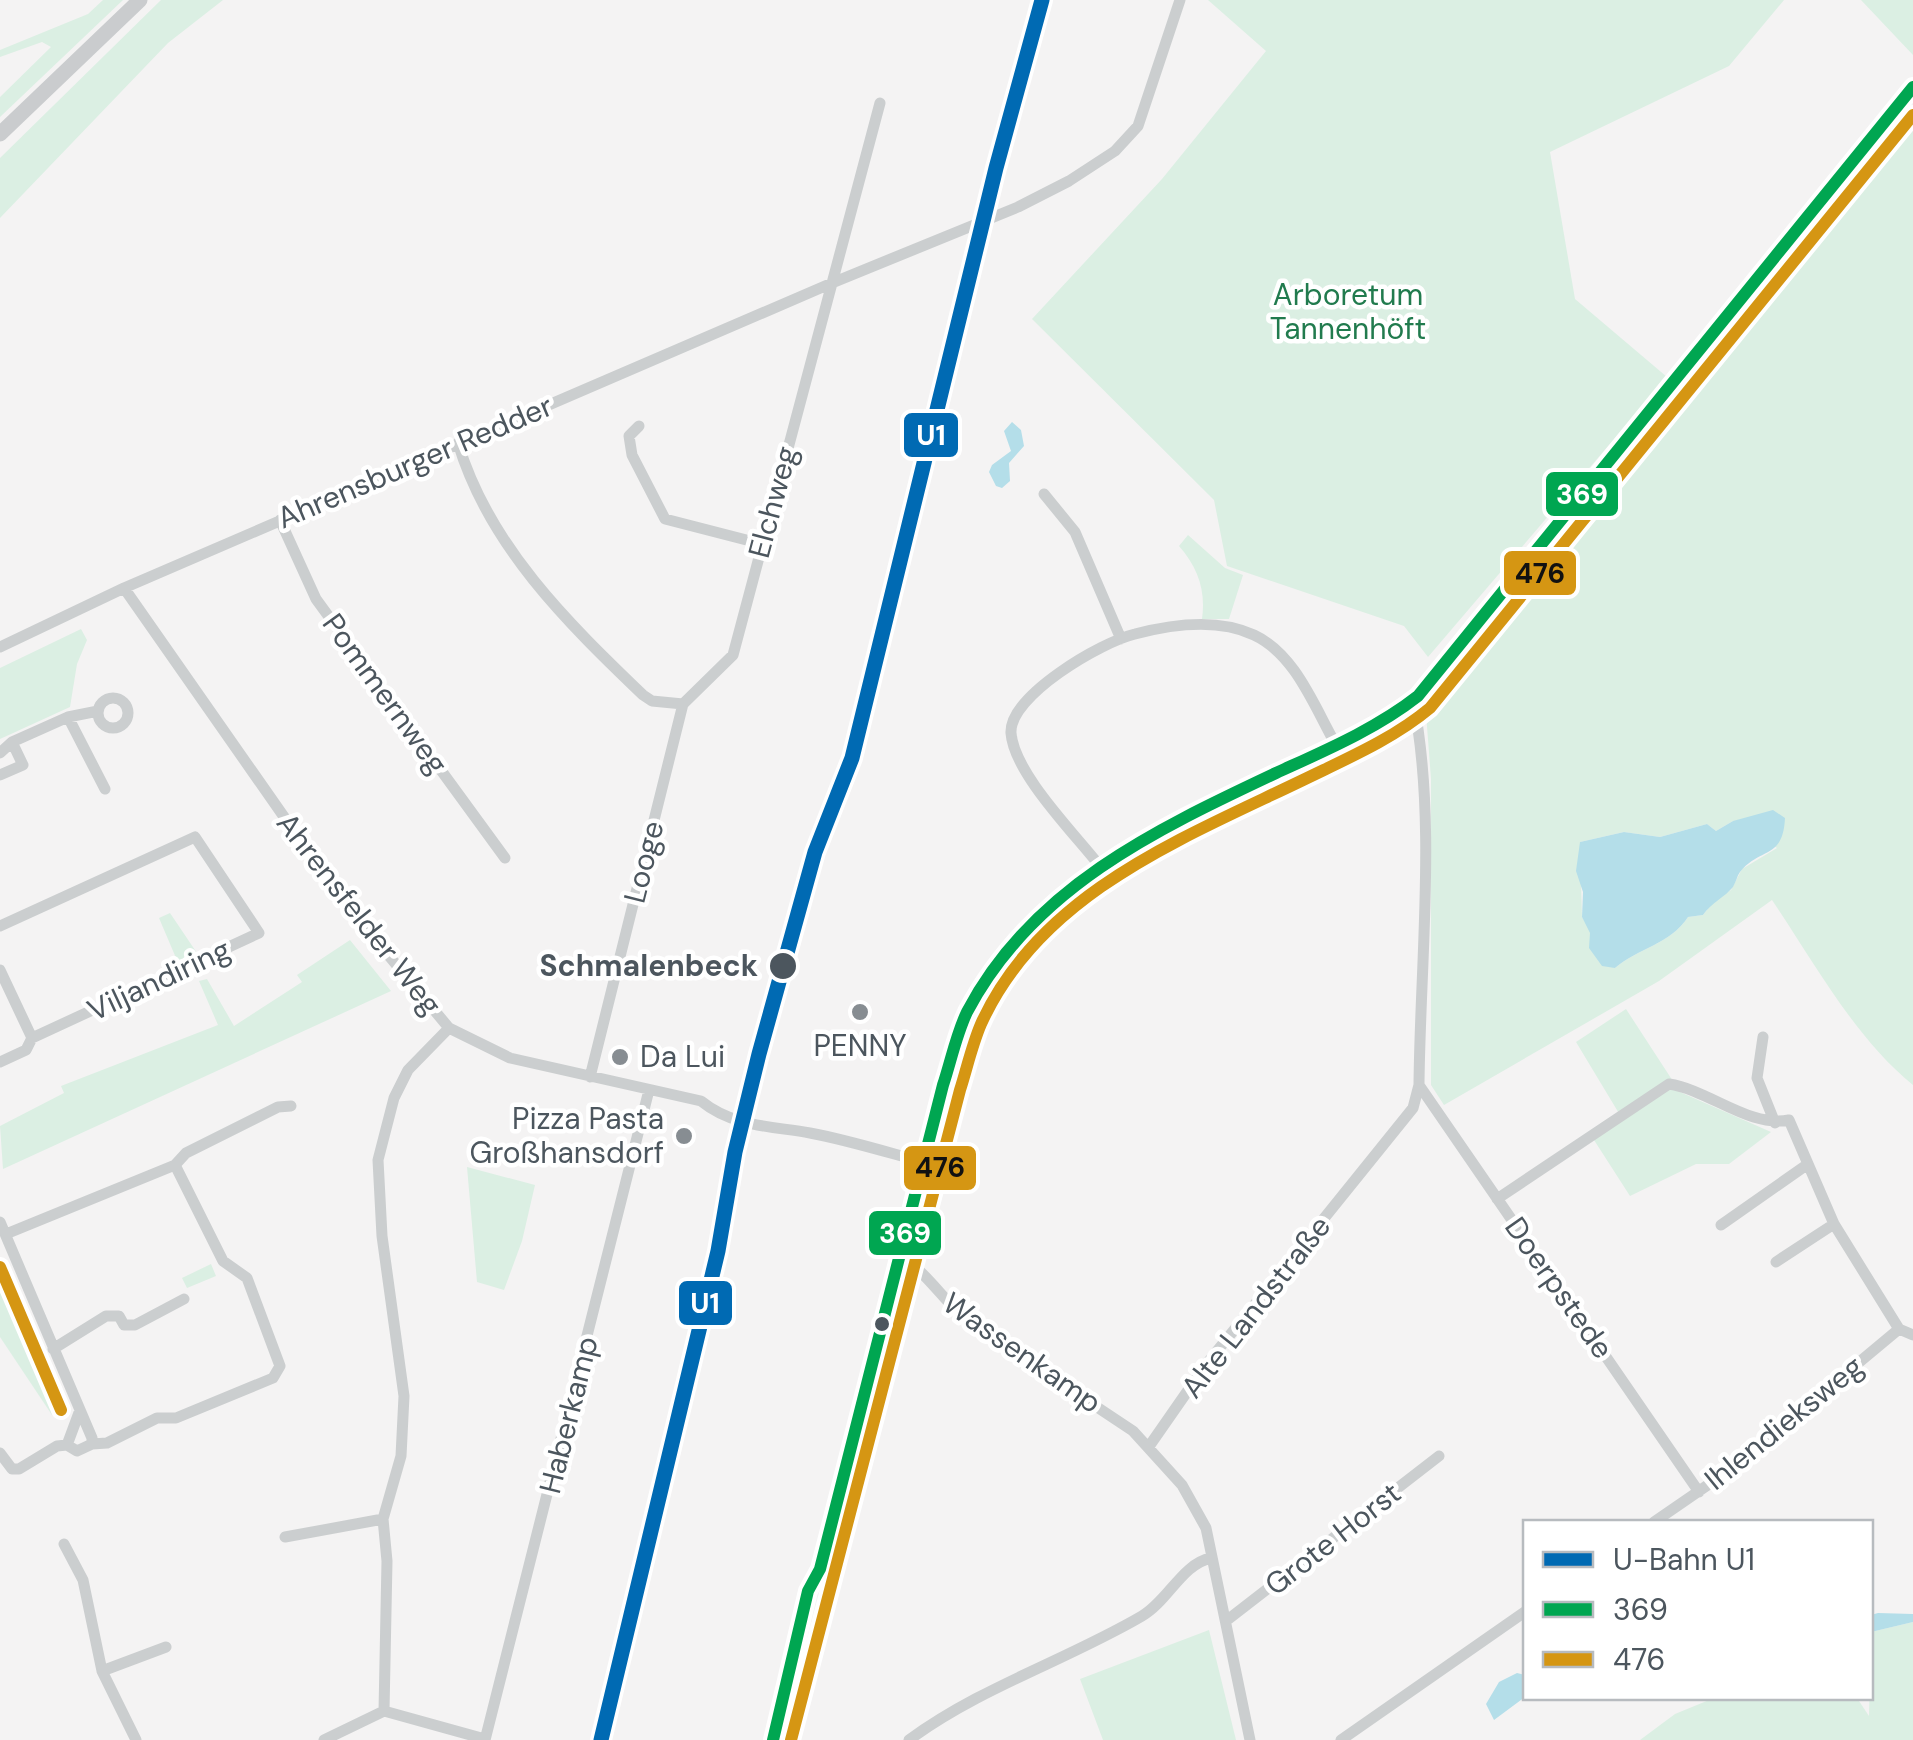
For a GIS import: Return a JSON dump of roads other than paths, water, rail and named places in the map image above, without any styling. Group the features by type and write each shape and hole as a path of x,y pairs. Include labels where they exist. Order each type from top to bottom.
{"main road":[{"path":"0,134 140,0"}],"street":[{"name":"Ahrensburger Redder","path":"0,646 124,588 832,282 1018,208 1104,159 1138,126 1180,0"},
{"path":"773,1740 808,1591 820,1569 955,1047 986,982 1016,939 1099,865 1179,817 1336,743 1413,700 1593,487 1913,87"},
{"path":"832,282 880,104"},
{"name":"Elchweg","path":"683,704 733,655 832,282"},
{"path":"639,426 630,436 632,455 664,518 762,544"},
{"path":"458,443 487,515 558,613 643,695 652,701 683,704"},
{"path":"1044,494 1075,532 1121,638"},
{"name":"Pommernweg","path":"280,520 316,599 504,858"},
{"name":"Ahrensfelder Weg","path":"124,588 340,897 448,1028 510,1058 701,1101 719,1115 783,1132 812,1134 924,1162"},
{"path":"1099,865 1024,768 1013,746 1011,728 1015,711 1026,696 1121,638 1219,624 1260,637 1290,664 1336,743"},
{"name":"Alte Landstraße","path":"1150,1445 1274,1276 1393,1138 1413,1108 1419,1085 1424,804 1422,746 1413,700"},
{"name":"Looge","path":"590,1078 683,704"},
{"path":"0,753 12,742 68,716 98,710"},
{"path":"68,716 105,789"},
{"path":"0,775 23,765 12,742"},
{"name":"Viljandiring","path":"0,926 195,838 259,933 32,1038 26,1050 0,1062"},
{"path":"0,970 32,1038"},
{"path":"384,1711 387,1561 382,1519 401,1456 404,1396 382,1236 378,1160 394,1098 408,1070 448,1028"},
{"path":"1763,1037 1757,1078 1775,1123"},
{"path":"1497,1199 1647,1097 1670,1084 1687,1086 1775,1123 1789,1120 1834,1224 1899,1330 1913,1335"},
{"name":"Doerpstede","path":"1419,1085 1699,1492"},
{"name":"Haberkamp","path":"485,1739 649,1090"},
{"path":"92,1444 3,1228 175,1164 186,1153 278,1107 291,1106"},
{"path":"0,1453 12,1469 19,1468 57,1446 67,1444 77,1451 106,1443 157,1418 176,1418 273,1378 280,1366 247,1278 222,1261 175,1164"},
{"path":"1722,1225 1808,1164"},
{"path":"1776,1262 1834,1224"},
{"path":"0,1264 12,1256"},
{"name":"Wassenkamp","path":"900,1256 915,1266 944,1303 968,1322 1150,1445"},
{"path":"53,1349 106,1316 119,1316 124,1325 134,1325 184,1299"},
{"name":"Ihlendieksweg","path":"1657,1520 1699,1492 1899,1330"},
{"path":"67,1444 80,1410"},
{"path":"1150,1445 1197,1508 1212,1558 1250,1740"},
{"name":"Grote Horst","path":"1226,1621 1439,1456"},
{"path":"285,1537 382,1519"},
{"path":"64,1544 83,1580 102,1672 136,1740"},
{"path":"909,1740 1003,1683 1068,1656 1144,1615 1161,1603 1197,1561 1212,1558"},
{"path":"1340,1740 1523,1613"},
{"path":"102,1672 166,1647"},
{"path":"324,1740 384,1711 485,1739"}],"water":[{"path":"1012,422 1021,430 1024,446 1009,463 1010,481 1002,488 996,486 989,472 1011,451 1004,431"},
{"path":"1773,810 1785,818 1780,841 1748,864 1733,887 1703,915 1688,917 1673,934 1615,968 1602,966 1589,948 1590,933 1582,917 1583,892 1576,871 1580,842 1624,832 1660,837 1707,824 1716,831 1733,821"},
{"path":"1873,1614 1913,1614 1913,1622 1873,1632"},
{"path":"1517,1673 1523,1674 1523,1698 1494,1720 1486,1704 1499,1682"}],"metro line":[{"name":"U1","path":"601,1740 718,1251 735,1152 759,1054 815,852 852,758 996,168 1042,0"}],"place":[{"name":"Schmalenbeck","path":"783,966"},
{"name":"PENNY","path":"860,1012"},
{"name":"Da Lui","path":"620,1057"},
{"name":"Pizza Pasta Großhansdorf","path":"684,1136"}],"park label":[{"name":"Arboretum Tannenhöft","path":"1348,312"}]}
